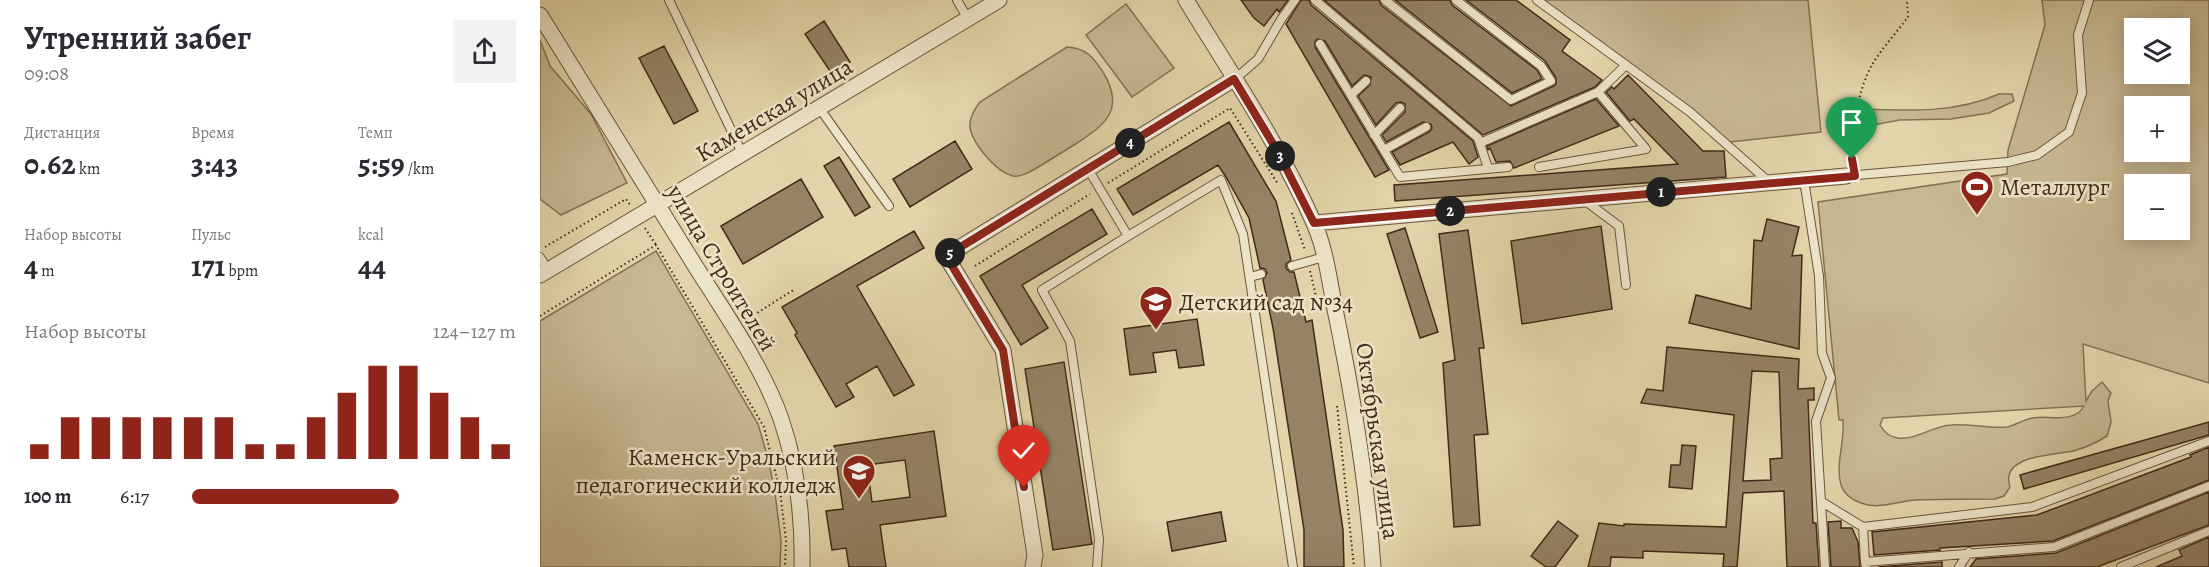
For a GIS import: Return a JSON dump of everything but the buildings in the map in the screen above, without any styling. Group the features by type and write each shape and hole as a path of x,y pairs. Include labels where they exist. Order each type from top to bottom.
{"street":[{"name":"Каменская улица","path":"544,273 999,0"},
{"name":"Октябрьская улица","path":"1186,0 1278,152 1314,223 1324,257 1355,408 1368,497 1373,567"},
{"name":"улица Строителей","path":"540,15 769,390 781,420 797,485 801,510 802,567"},
{"path":"1033,567 1035,555 1003,350 946,256 1234,79"},
{"path":"1314,223 1850,176"}],"lane":[{"path":"669,0 743,155"},
{"path":"957,0 968,19"},
{"path":"1234,79 1258,59 1295,0"},
{"path":"1315,0 1479,138 1488,168"},
{"path":"1385,0 1510,100 1551,81 1541,66 1456,0"},
{"path":"1537,0 1690,112 1769,182"},
{"path":"1850,176 2008,162 2037,155 2069,132 2082,93 2078,35 2089,0"},
{"path":"1320,44 1400,177 1508,167"},
{"path":"1480,144 1598,92 1626,65"},
{"path":"1351,95 1366,81"},
{"path":"1539,166 1646,149 1598,92"},
{"path":"820,108 889,206"},
{"path":"1374,135 1400,108"},
{"path":"1384,150 1426,127"},
{"path":"1088,169 1128,236"},
{"path":"1097,567 1099,539 1070,341 1041,290 1221,180 1243,234 1293,567"},
{"path":"1804,180 1819,276 1822,353 1831,378 1816,421 1825,567"},
{"path":"1583,199 1619,226 1626,285"},
{"path":"540,257 544,273"},
{"path":"1293,266 1324,257"},
{"path":"1250,276 1262,274"},
{"path":"1822,502 1863,527 2032,507 2209,441"},
{"path":"1863,527 1867,565 1969,552 2054,547 2209,486"},
{"path":"2121,567 2209,531"},
{"path":"1959,567 1969,552"}],"path":[{"path":"1850,176 1852,126 1862,92 1871,66 1908,17 1907,0"},
{"path":"975,266 1230,108 1280,189"},
{"path":"1290,209 1308,261 1319,312"},
{"path":"540,316 656,245 764,426 780,491 786,541 785,567"},
{"path":"733,328 795,289"},
{"path":"1337,405 1354,567"}],"shaded area":[{"path":"1537,0 1808,0 1821,132 1730,142"},
{"name":"Металлург","path":"2042,0 2209,0 2209,383 2083,344 2086,401 2092,391 2102,382 2111,393 2108,401 2111,422 2107,436 2077,450 2030,458 2020,463 2013,468 2009,476 2010,487 2004,496 1995,499 1916,500 1874,506 1858,502 1844,491 1839,477 1843,420 1839,420 1818,202 2007,174 2008,150 2045,25","holes":["2084,406 2080,412 2068,417 2039,417 2007,427 1951,425 1905,438 1890,435 1880,425 1883,418"]},
{"path":"1126,4 1174,68 1132,97 1086,35"},
{"path":"540,40 550,66 591,114 627,183 561,215 540,199"},
{"path":"1067,47 1079,49 1088,54 1103,72 1113,97 1109,115 1085,138 1035,169 1019,176 1006,173 986,156 976,142 970,128 972,114 980,102"},
{"path":"1999,94 2012,94 2014,101 1989,113 1951,119 1900,120 1873,125 1866,119 1863,109 1950,108"},
{"path":"656,251 758,424 775,493 781,541 780,567 540,567 540,321"}],"place":[{"name":"Металлург","path":"1977,216"},
{"name":"Детский сад №34","path":"1156,331"},
{"name":"Каменск-Уральский педагогический колледж","path":"859,500"}],"route":[{"path":"1024,487 1003,350 946,256 1234,79 1278,152 1314,223 1855,176 1852,159"}]}
